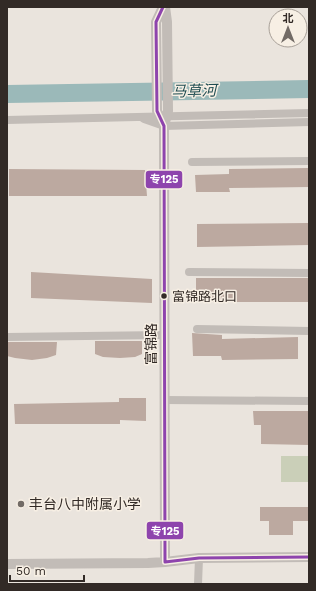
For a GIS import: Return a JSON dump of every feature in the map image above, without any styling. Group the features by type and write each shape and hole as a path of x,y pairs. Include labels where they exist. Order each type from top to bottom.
{"street":[{"name":"富锦路","path":"164,7 167,22 168,78 163,116 165,562"},
{"name":"富锦路","path":"163,116 156,78 156,22 164,7"},
{"path":"7,120 309,113"},
{"path":"163,116 309,122"},
{"path":"192,162 309,161"},
{"path":"189,272 309,273"},
{"path":"197,329 309,331"},
{"path":"7,337 165,335"},
{"path":"165,400 309,401"},
{"path":"7,564 165,562 198,558 309,557"},
{"path":"198,558 198,584"}],"green space":[{"path":"281,456 309,456 309,482 281,482"}],"building":[{"path":"309,168 309,187 229,188 230,192 196,192 195,175 229,174 229,169"},
{"path":"9,169 145,170 147,196 9,196"},
{"path":"309,223 309,245 197,247 197,224"},
{"path":"31,272 152,279 152,303 31,298"},
{"path":"196,278 309,278 309,302 196,302"},
{"path":"192,333 222,335 222,339 298,337 298,359 222,360 221,356 193,356"},
{"path":"95,341 142,341 142,354 135,357 103,357 95,354"},
{"path":"7,342 57,342 56,355 32,360 7,356"},
{"path":"119,398 146,398 146,421 120,420 120,424 15,424 14,404 119,402"},
{"path":"253,411 309,411 309,445 261,444 261,425 254,425"},
{"path":"260,507 309,507 309,521 293,521 293,535 269,535 269,521 260,521"}],"waterway":[{"name":"马草河","path":"7,94 309,89"}],"transit line":[{"name":"专125","path":"163,7 156,22 157,111 164,126 165,562 199,558 309,557"}],"place":[{"name":"富锦路北口","path":"164,296"},
{"name":"丰台八中附属小学","path":"21,504"}]}
